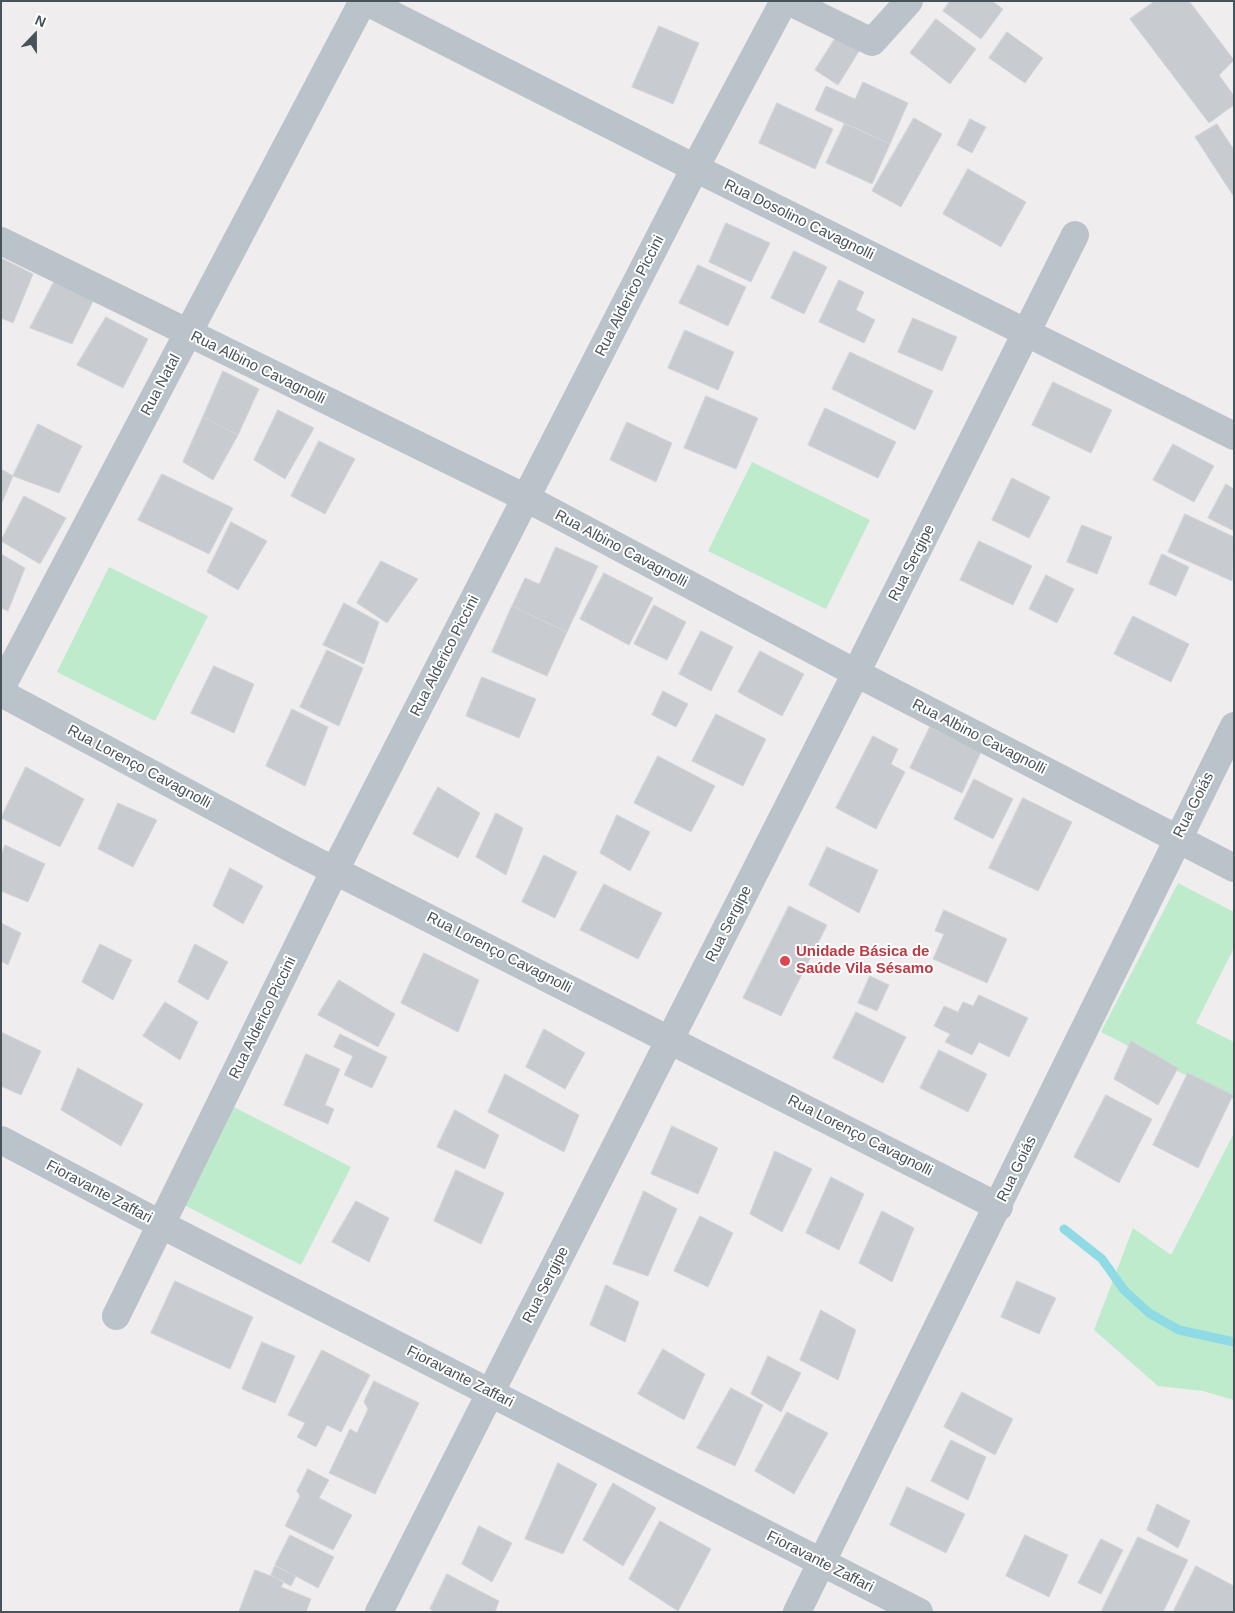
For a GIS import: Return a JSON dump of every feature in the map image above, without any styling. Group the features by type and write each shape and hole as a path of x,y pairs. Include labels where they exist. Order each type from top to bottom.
{"street":[{"name":"Rua Dosolino Cavagnolli","path":"364,1 1234,436"},
{"name":"Rua Natal","path":"1,688 364,1"},
{"name":"Rua Alderico Piccini","path":"116,1316 335,870 695,168 784,1"},
{"path":"788,1 872,42 909,1"},
{"name":"Rua Sergipe","path":"379,1612 856,673 1075,235"},
{"name":"Rua Albino Cavagnolli","path":"1,242 526,498 856,673 1234,868"},
{"name":"Rua Lorenço Cavagnolli","path":"1,693 335,870 999,1206"},
{"name":"Rua Goiás","path":"797,1612 999,1206 1176,839 1234,726"},
{"name":"Fioravante Zaffari","path":"1,1140 162,1225 492,1392 822,1564 919,1612"}],"green space":[{"path":"752,462 870,520 826,609 708,551"},
{"path":"109,567 208,616 155,721 57,672"},
{"path":"1178,883 1234,912 1234,948 1196,1023 1234,1042 1234,1100 1101,1032"},
{"path":"234,1107 351,1167 301,1265 184,1205"},
{"path":"1234,1133 1234,1400 1203,1391 1158,1386 1094,1330 1133,1228 1171,1255"}],"building":[{"path":"950,1 992,1 1003,9 981,39 943,11"},
{"path":"1155,1 1189,1 1234,60 1219,75 1234,96 1234,105 1209,123 1130,19"},
{"path":"936,19 976,49 950,84 910,53"},
{"path":"659,26 699,43 673,104 632,87"},
{"path":"1007,32 1043,58 1025,83 989,58"},
{"path":"838,34 861,48 838,85 815,70"},
{"path":"863,82 908,103 890,144 815,110 826,86 855,99"},
{"path":"777,103 833,129 815,169 759,143"},
{"path":"914,118 942,134 901,207 872,191"},
{"path":"970,119 986,127 972,153 957,145"},
{"path":"845,123 890,144 872,184 826,163"},
{"path":"1217,124 1234,150 1234,197 1195,137"},
{"path":"968,169 1026,202 1001,247 943,214"},
{"path":"726,223 770,243 751,282 709,262"},
{"path":"794,251 827,267 804,314 771,298"},
{"path":"1,258 33,274 13,323 1,318"},
{"path":"698,265 746,287 728,326 679,303"},
{"path":"56,278 95,297 72,344 30,328"},
{"path":"839,280 864,292 856,310 875,320 864,343 819,322"},
{"path":"106,317 148,339 123,388 77,365"},
{"path":"913,318 957,337 942,371 898,352"},
{"path":"685,330 734,352 718,390 668,368"},
{"path":"850,352 933,391 915,430 832,389"},
{"path":"223,371 259,389 238,435 203,417"},
{"path":"1053,382 1112,410 1091,453 1032,425"},
{"path":"706,396 758,418 736,469 684,448"},
{"path":"825,408 896,442 878,478 808,445"},
{"path":"278,410 314,428 285,479 254,460"},
{"path":"203,417 238,435 213,480 183,462"},
{"path":"627,422 672,443 656,482 610,460"},
{"path":"38,424 82,446 59,493 13,476"},
{"path":"319,441 355,459 325,514 291,496"},
{"path":"1173,444 1214,466 1194,502 1153,480"},
{"path":"1,469 13,476 1,505"},
{"path":"162,474 233,508 209,554 138,520"},
{"path":"1012,478 1050,497 1029,538 992,520"},
{"path":"1226,484 1234,489 1234,531 1208,518"},
{"path":"24,496 66,518 40,564 1,541"},
{"path":"1185,514 1234,537 1232,581 1168,552"},
{"path":"231,522 267,541 238,590 207,572"},
{"path":"1082,525 1112,537 1097,574 1067,562"},
{"path":"979,541 1032,566 1013,605 960,580"},
{"path":"556,547 598,566 567,632 512,606 525,578 539,584"},
{"path":"1,554 25,568 8,611 1,608"},
{"path":"1162,554 1189,567 1176,596 1149,584"},
{"path":"381,561 418,579 387,623 357,603"},
{"path":"604,573 653,598 629,645 580,619"},
{"path":"1046,575 1074,589 1057,623 1029,609"},
{"path":"344,603 379,622 364,664 323,645"},
{"path":"654,605 686,622 667,660 634,644"},
{"path":"512,606 567,632 547,676 492,652"},
{"path":"1133,616 1189,644 1171,682 1114,654"},
{"path":"701,631 733,647 711,691 679,674"},
{"path":"327,650 363,668 339,726 300,707"},
{"path":"760,651 804,674 782,716 738,692"},
{"path":"214,666 254,684 234,733 191,713"},
{"path":"482,677 536,699 519,738 466,716"},
{"path":"663,691 688,704 676,727 652,715"},
{"path":"292,709 328,727 305,786 266,766"},
{"path":"716,714 766,739 743,786 692,761"},
{"path":"930,727 981,752 962,793 910,768"},
{"path":"873,736 898,749 891,764 905,772 876,829 836,808"},
{"path":"658,756 715,786 691,832 634,803"},
{"path":"26,767 84,799 60,847 1,818"},
{"path":"974,779 1013,799 993,839 954,819"},
{"path":"438,787 480,813 458,858 413,834"},
{"path":"1023,798 1072,822 1038,891 989,868"},
{"path":"118,803 157,820 133,867 98,849"},
{"path":"496,813 523,828 506,875 476,857"},
{"path":"617,815 650,832 630,871 600,853"},
{"path":"5,845 45,864 28,902 1,891 1,857"},
{"path":"827,847 878,870 859,913 809,885"},
{"path":"544,855 577,872 555,918 522,902"},
{"path":"230,868 263,886 243,924 213,906"},
{"path":"604,884 662,913 638,959 580,930"},
{"name":"Unidade Básica de Saúde Vila Sésamo","path":"789,906 827,925 781,1016 743,998"},
{"path":"944,910 1007,939 987,983 933,959 944,934 935,931"},
{"path":"1,923 21,933 8,965 1,961"},
{"path":"100,944 132,960 113,1000 82,982"},
{"path":"195,944 228,962 208,1000 178,982"},
{"path":"424,953 479,980 458,1032 401,1003"},
{"path":"870,976 889,985 877,1011 858,1003"},
{"path":"339,980 395,1014 378,1047 318,1015"},
{"path":"979,995 1028,1018 1009,1057 979,1042 972,1055 945,1042 950,1034 934,1026 944,1006 958,1012 963,1002 973,1006"},
{"path":"165,1002 198,1022 180,1060 143,1036"},
{"path":"856,1012 906,1037 883,1083 833,1058"},
{"path":"544,1029 585,1053 565,1089 526,1067"},
{"path":"1,1032 41,1051 21,1095 1,1086"},
{"path":"340,1034 387,1057 372,1088 344,1075 353,1056 334,1047"},
{"path":"1131,1041 1178,1068 1158,1105 1114,1079"},
{"path":"939,1050 987,1074 968,1112 920,1088"},
{"path":"306,1054 340,1069 325,1105 334,1109 328,1124 284,1105"},
{"path":"78,1068 143,1104 121,1146 61,1110"},
{"path":"1188,1073 1233,1095 1198,1168 1153,1145"},
{"path":"505,1074 579,1115 564,1152 488,1112"},
{"path":"1106,1095 1152,1119 1119,1183 1074,1157"},
{"path":"455,1110 499,1135 485,1169 437,1147"},
{"path":"672,1126 718,1148 698,1194 651,1174"},
{"path":"775,1151 812,1169 782,1232 750,1214"},
{"path":"456,1170 504,1193 481,1244 434,1221"},
{"path":"831,1177 864,1194 839,1250 806,1233"},
{"path":"644,1191 677,1209 648,1276 613,1264"},
{"path":"356,1201 389,1218 369,1262 332,1242"},
{"path":"882,1211 914,1228 892,1282 859,1263"},
{"path":"700,1216 733,1233 708,1287 674,1271"},
{"path":"175,1281 253,1317 230,1369 151,1333"},
{"path":"1017,1281 1056,1298 1039,1334 1001,1317"},
{"path":"606,1285 639,1302 625,1342 590,1325"},
{"path":"821,1310 856,1330 838,1380 800,1360"},
{"path":"262,1342 295,1356 275,1403 242,1389"},
{"path":"663,1349 705,1374 684,1420 638,1394"},
{"path":"322,1350 370,1375 341,1432 327,1425 316,1447 297,1437 305,1423 288,1415"},
{"path":"768,1356 801,1373 781,1412 751,1394"},
{"path":"374,1381 419,1403 375,1494 329,1473 350,1429 357,1433 368,1409 364,1402"},
{"path":"731,1388 763,1405 735,1466 697,1448"},
{"path":"962,1392 1013,1419 995,1455 944,1427"},
{"path":"787,1412 828,1433 794,1494 755,1471"},
{"path":"951,1440 986,1457 968,1500 931,1481"},
{"path":"558,1463 597,1484 563,1554 525,1539"},
{"path":"308,1469 329,1480 319,1498 352,1515 333,1550 285,1526 300,1496 297,1491"},
{"path":"613,1483 656,1508 623,1566 583,1540"},
{"path":"907,1487 965,1514 946,1553 890,1525"},
{"path":"1157,1504 1190,1521 1178,1548 1147,1530"},
{"path":"660,1521 711,1549 678,1611 629,1579"},
{"path":"479,1526 512,1543 492,1582 462,1564"},
{"path":"290,1535 334,1557 318,1588 275,1565"},
{"path":"1025,1535 1068,1555 1049,1597 1006,1576"},
{"path":"1138,1537 1188,1560 1163,1612 1101,1612"},
{"path":"1101,1539 1123,1550 1101,1594 1078,1583"},
{"path":"275,1566 296,1576 291,1586 271,1575"},
{"path":"1196,1566 1234,1586 1233,1612 1173,1612"},
{"path":"255,1570 284,1581 281,1587 311,1599 306,1612 239,1612"},
{"path":"447,1574 499,1601 495,1612 435,1612 430,1609"}],"waterway":[{"path":"1064,1229 1102,1259 1124,1290 1149,1313 1179,1330 1234,1342"}],"place":[{"name":"Unidade Básica de Saúde Vila Sésamo","path":"785,961"}]}
